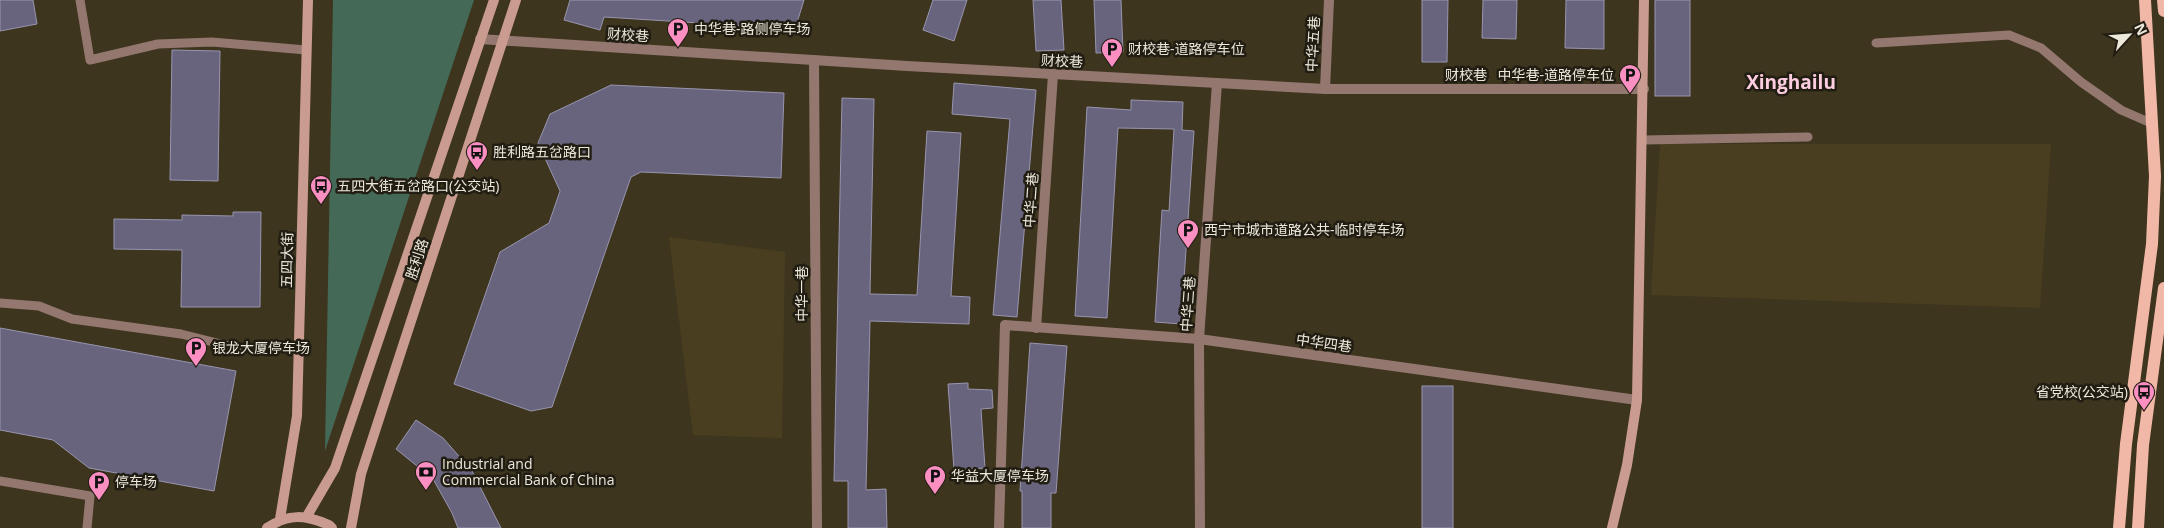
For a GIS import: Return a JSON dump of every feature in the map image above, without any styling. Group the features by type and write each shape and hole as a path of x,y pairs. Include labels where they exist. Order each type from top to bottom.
{"main road":[{"name":"五四大街","path":"280,519 297,416 308,0"},
{"name":"胜利路","path":"307,516 336,468 494,0"},
{"name":"胜利路","path":"351,528 361,474 516,0"},
{"path":"1612,528 1627,465 1637,400 1644,89 1644,0"},
{"path":"2119,528 2126,444 2152,244 2155,176 2145,0"},
{"path":"2163,0 2164,11"},
{"path":"2138,528 2144,446 2164,288"},
{"path":"267,528 280,519 307,516 332,528"}],"street":[{"name":"中华五巷","path":"1325,89 1329,0"},
{"name":"财校巷","path":"480,39 1325,89 1644,89"},
{"name":"中华一巷","path":"814,60 817,528"},
{"name":"中华二巷","path":"1036,328 1053,74"},
{"name":"中华三巷","path":"1200,528 1199,339 1217,83"},
{"name":"中华四巷","path":"999,528 1005,325 1199,339 1637,400"}],"lane":[{"path":"80,0 90,60 158,44 212,42 306,50"},
{"path":"1876,43 2009,35 2041,48 2089,88 2121,110 2153,124"},
{"path":"1643,140 1808,137"},
{"path":"0,303 39,306 72,319 180,334 237,348"},
{"path":"0,481 90,496 87,528"}],"shaded area":[{"path":"1660,144 2051,144 2040,308 1651,295"},
{"path":"669,237 785,252 782,438 693,435"}],"green space":[{"path":"333,0 474,0 325,451"}],"building":[{"path":"0,0 33,0 37,24 0,31"},
{"path":"570,0 804,0 795,29 604,17 600,30 564,20"},
{"path":"933,0 967,0 954,41 923,30"},
{"path":"1033,0 1061,0 1064,50 1036,51"},
{"path":"1094,0 1121,0 1123,52 1096,53"},
{"path":"1422,0 1448,0 1447,62 1422,62"},
{"path":"1483,0 1517,0 1516,39 1482,38"},
{"path":"1566,0 1604,0 1604,49 1565,48"},
{"path":"1655,0 1690,0 1690,96 1655,96"},
{"path":"172,50 220,51 218,181 170,180"},
{"path":"954,83 1036,90 1017,317 993,315 1010,119 952,114"},
{"path":"611,85 784,93 781,178 641,172 631,177 552,407 531,411 454,384 500,252 549,223 560,191 538,143 550,114"},
{"path":"842,98 874,99 870,294 917,295 927,131 961,133 951,296 970,297 969,324 870,321 866,490 886,489 887,528 848,528 848,481 834,481"},
{"path":"1131,100 1183,102 1182,130 1194,131 1181,324 1155,322 1162,210 1169,211 1174,129 1118,128 1107,318 1075,316 1087,107 1131,110"},
{"path":"233,212 261,212 260,307 181,307 182,250 114,249 114,219 182,220 182,215 233,216"},
{"path":"0,328 236,371 214,491 89,468 53,440 0,430"},
{"path":"1030,343 1067,346 1056,493 1051,493 1051,528 1022,528 1022,491 1020,491"},
{"path":"968,383 968,389 992,390 993,408 981,409 985,468 954,470 948,384"},
{"path":"1422,386 1453,386 1453,528 1422,528"},
{"path":"416,420 443,438 472,471 501,528 458,528 433,479 396,449"}],"place":[{"name":"中华巷-路侧停车场","path":"678,48"},
{"name":"财校巷-道路停车位","path":"1112,68"},
{"name":"中华巷-道路停车位","path":"1630,94"},
{"name":"胜利路五岔路口","path":"477,171"},
{"name":"五四大街五岔路口(公交站)","path":"321,205"},
{"name":"西宁市城市道路公共-临时停车场","path":"1188,249"},
{"name":"银龙大厦停车场","path":"196,367"},
{"name":"省党校(公交站)","path":"2144,411"},
{"name":"Industrial and Commercial Bank of China","path":"426,491"},
{"name":"华益大厦停车场","path":"935,495"},
{"name":"停车场","path":"99,501"}],"district":[{"name":"Xinghailu","path":"1791,82"}]}
